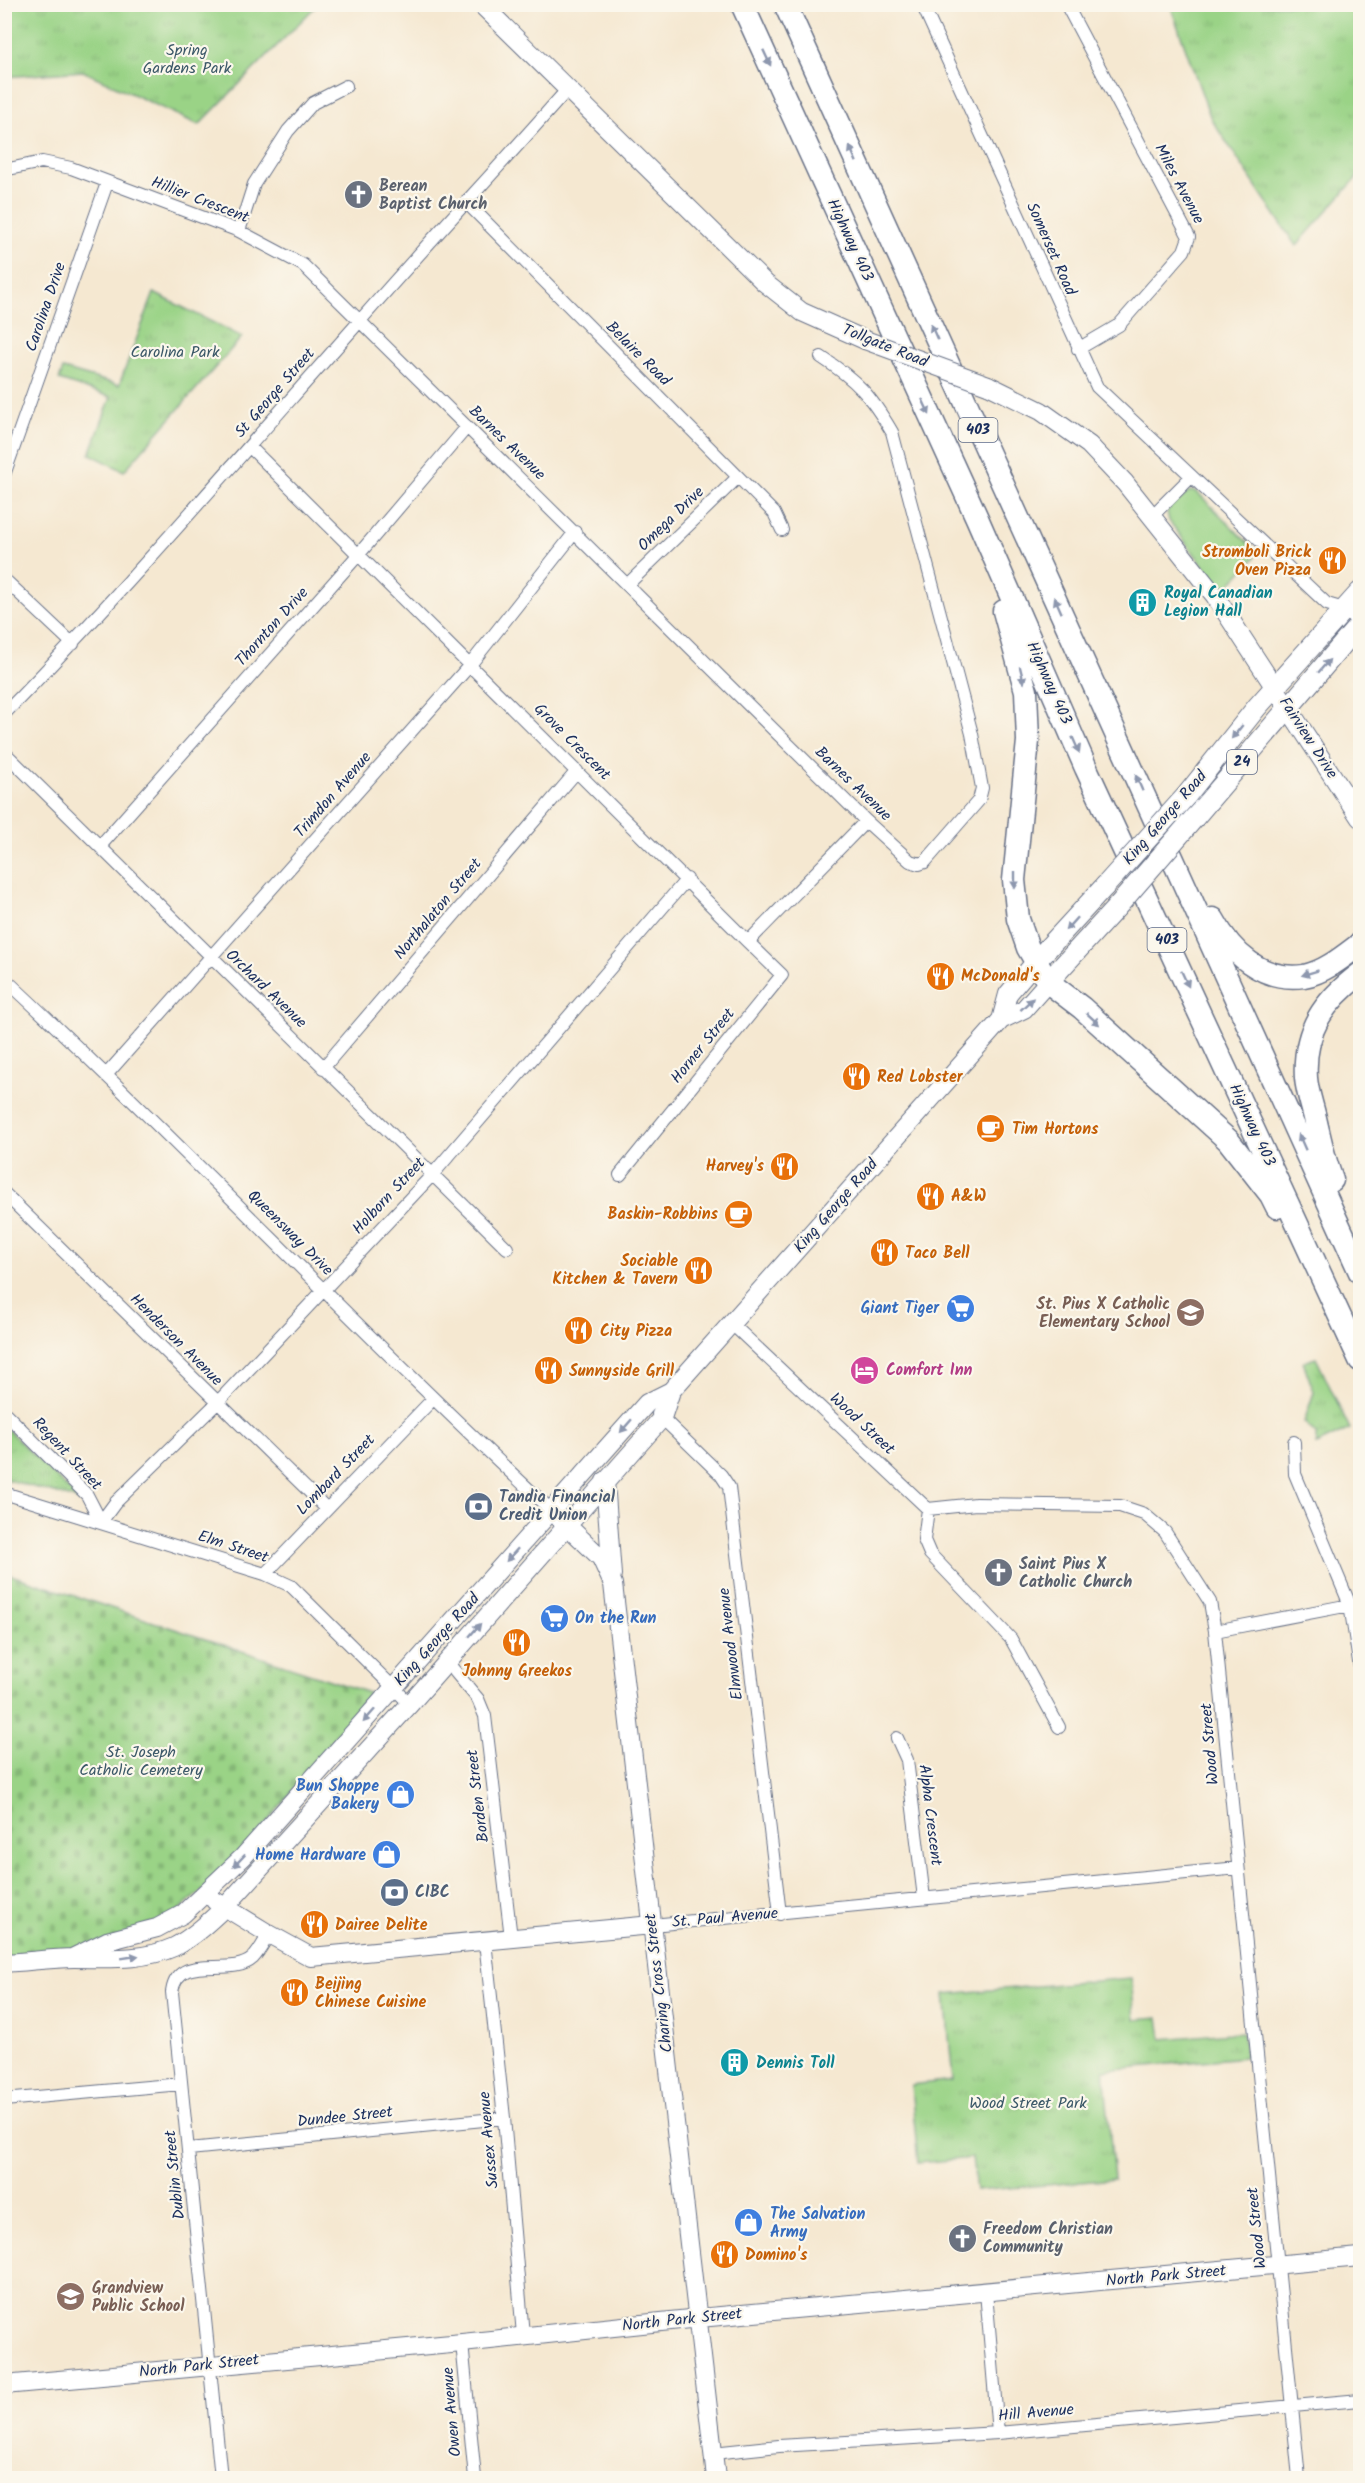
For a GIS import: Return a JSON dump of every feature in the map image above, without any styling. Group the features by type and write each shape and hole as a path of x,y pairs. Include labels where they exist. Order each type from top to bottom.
{"highway":[{"name":"Highway 403","path":"742,4 977,518 1086,768 1360,1360"},
{"name":"403","path":"785,4 1360,1272"},
{"path":"977,518 981,546 1010,627 1026,691 1029,741 1014,880 1018,919 1028,948 1048,982 1082,1008 1228,1140 1271,1195 1321,1288 1341,1317"},
{"path":"1172,855 1191,880 1224,939 1250,964 1279,976 1305,976 1333,964 1360,944"},
{"path":"1360,974 1344,986 1320,1013 1310,1034 1306,1078 1327,1166 1360,1251"}],"main road":[{"name":"Tollgate Road","path":"481,4 765,283 802,312 865,340 988,386 1041,411 1089,445 1125,483 1215,596 1275,687"},
{"name":"King George Road","path":"1001,1020 1008,994 1185,796 1275,687 1336,607 1360,591"},
{"name":"King George Road","path":"206,1895 243,1857 647,1403 671,1391 1001,1020 1024,1009 1116,908 1360,624"},
{"name":"Fairview Drive","path":"1275,687 1360,818"},
{"name":"King George Road","path":"225,1907 410,1704 662,1418 671,1391"},
{"path":"605,1481 613,1584"},
{"name":"Charing Cross Street","path":"552,1511 601,1558 613,1584 716,2478"},
{"path":"72,1958 107,1941 157,1928 183,1914 206,1895"},
{"name":"St. Paul Avenue","path":"206,1895 311,1957 652,1925"},
{"path":"4,1964 72,1958 110,1960 173,1947 202,1928 225,1907"},
{"name":"North Park Street","path":"4,2385 1360,2257"}],"street":[{"name":"Somerset Road","path":"922,4 1097,387 1191,477 1336,607 1360,624"},
{"name":"Miles Avenue","path":"1066,4 1189,237 1184,251 1119,325 1078,349"},
{"path":"239,231 254,184 288,131 313,103 346,86"},
{"name":"St George Street","path":"4,714 73,644 250,448 358,322 567,90"},
{"name":"Hillier Crescent","path":"4,170 42,162 71,168 239,231 303,265 358,322"},
{"name":"Carolina Drive","path":"4,476 107,183"},
{"name":"Belaire Road","path":"467,203 774,513 782,530"},
{"name":"Barnes Avenue","path":"358,322 575,532 866,821 910,861 919,864 926,862 979,800 982,788 972,734 892,432 873,400 848,375 821,357"},
{"name":"Thornton Drive","path":"99,846 359,554 466,427"},
{"name":"Grove Crescent","path":"250,448 748,942"},
{"path":"1152,516 1191,477"},
{"name":"Omega Drive","path":"627,585 737,478"},
{"name":"Trimdon Avenue","path":"107,1074 470,665 575,532"},
{"path":"4,579 73,644"},
{"name":"Orchard Avenue","path":"4,752 507,1248"},
{"name":"Northalaton Street","path":"324,1068 577,771"},
{"path":"748,942 866,821"},
{"name":"Holborn Street","path":"100,1522 115,1503 217,1403 433,1174 687,879"},
{"name":"Horner Street","path":"620,1175 782,975 748,942"},
{"name":"Queensway Drive","path":"4,978 107,1074 432,1400 552,1511"},
{"name":"Henderson Avenue","path":"4,1193 326,1508"},
{"name":"Wood Street","path":"732,1324 928,1509 976,1504 1120,1506 1144,1514 1165,1532 1210,1602 1215,1631 1299,2478"},
{"name":"Lombard Street","path":"265,1574 432,1400"},
{"name":"Elmwood Avenue","path":"647,1403 721,1475 729,1487 780,1914"},
{"name":"Regent Street","path":"4,1412 87,1495 100,1522"},
{"path":"1294,1442 1295,1474 1350,1605 1360,1668"},
{"name":"Elm Street","path":"4,1493 265,1574 291,1586 410,1704"},
{"path":"928,1509 924,1540 930,1554 1011,1639 1059,1726"},
{"path":"1215,1631 1350,1605"},
{"name":"Borden Street","path":"447,1662 478,1699 485,1716 511,1938"},
{"name":"Alpha Crescent","path":"897,1738 907,1760 924,1898"},
{"name":"St. Paul Avenue","path":"652,1925 1238,1868"},
{"name":"Dublin Street","path":"221,2478 172,1992 173,1982 192,1969 238,1965 252,1959 269,1934"},
{"name":"Sussex Avenue","path":"485,1941 504,2118 523,2335"},
{"path":"4,2100 181,2084"},
{"name":"Dundee Street","path":"189,2149 504,2118"},
{"path":"986,2292 998,2433"},
{"name":"Owen Avenue","path":"462,2343 475,2478"},
{"name":"Hill Avenue","path":"713,2453 779,2446 998,2433 1360,2400"}],"green space":[{"name":"Spring Gardens Park","path":"5,4 317,5 199,125 83,71 5,77"},
{"path":"1170,5 1360,5 1360,174 1296,246 1211,119"},
{"name":"Carolina Park","path":"154,293 242,337 124,471 90,454 111,397 59,380 63,369 119,385"},
{"path":"1190,491 1197,492 1256,551 1255,558 1223,591 1169,521 1167,512 1169,508"},
{"path":"1316,1358 1350,1429 1316,1445 1316,1434 1304,1422 1314,1392 1303,1362"},
{"path":"5,1427 79,1500 5,1479"},
{"name":"St. Joseph Catholic Cemetery","path":"5,1573 369,1693 232,1867 162,1924 66,1954 5,1958"},
{"name":"Wood Street Park","path":"1131,1978 1135,2019 1159,2017 1162,2039 1243,2032 1245,2057 1104,2070 1114,2179 976,2191 972,2158 918,2163 911,2085 953,2080 945,1994"}],"place":[{"name":"Berean Baptist Church","path":"358,195"},
{"name":"Stromboli Brick Oven Pizza","path":"1332,561"},
{"name":"Royal Canadian Legion Hall","path":"1143,602"},
{"name":"McDonald's","path":"940,976"},
{"name":"Red Lobster","path":"856,1077"},
{"name":"Tim Hortons","path":"991,1129"},
{"name":"Harvey's","path":"785,1166"},
{"name":"A&W","path":"930,1196"},
{"name":"Baskin-Robbins","path":"739,1214"},
{"name":"Taco Bell","path":"884,1253"},
{"name":"Sociable Kitchen & Tavern","path":"699,1270"},
{"name":"Giant Tiger","path":"960,1308"},
{"name":"St. Pius X Catholic Elementary School","path":"1191,1313"},
{"name":"City Pizza","path":"579,1331"},
{"name":"Comfort Inn","path":"865,1370"},
{"name":"Sunnyside Grill","path":"548,1371"},
{"name":"Tandia Financial Credit Union","path":"478,1506"},
{"name":"Saint Pius X Catholic Church","path":"998,1573"},
{"name":"On the Run","path":"554,1618"},
{"name":"Johnny Greekos","path":"517,1643"},
{"name":"Bun Shoppe Bakery","path":"400,1795"},
{"name":"Home Hardware","path":"387,1855"},
{"name":"CIBC","path":"394,1892"},
{"name":"Dairee Delite","path":"314,1925"},
{"name":"Beijing Chinese Cuisine","path":"294,1993"},
{"name":"Dennis Toll","path":"735,2063"},
{"name":"The Salvation Army","path":"749,2223"},
{"name":"Freedom Christian Community","path":"962,2238"},
{"name":"Domino's","path":"724,2255"},
{"name":"Grandview Public School","path":"71,2297"}]}
